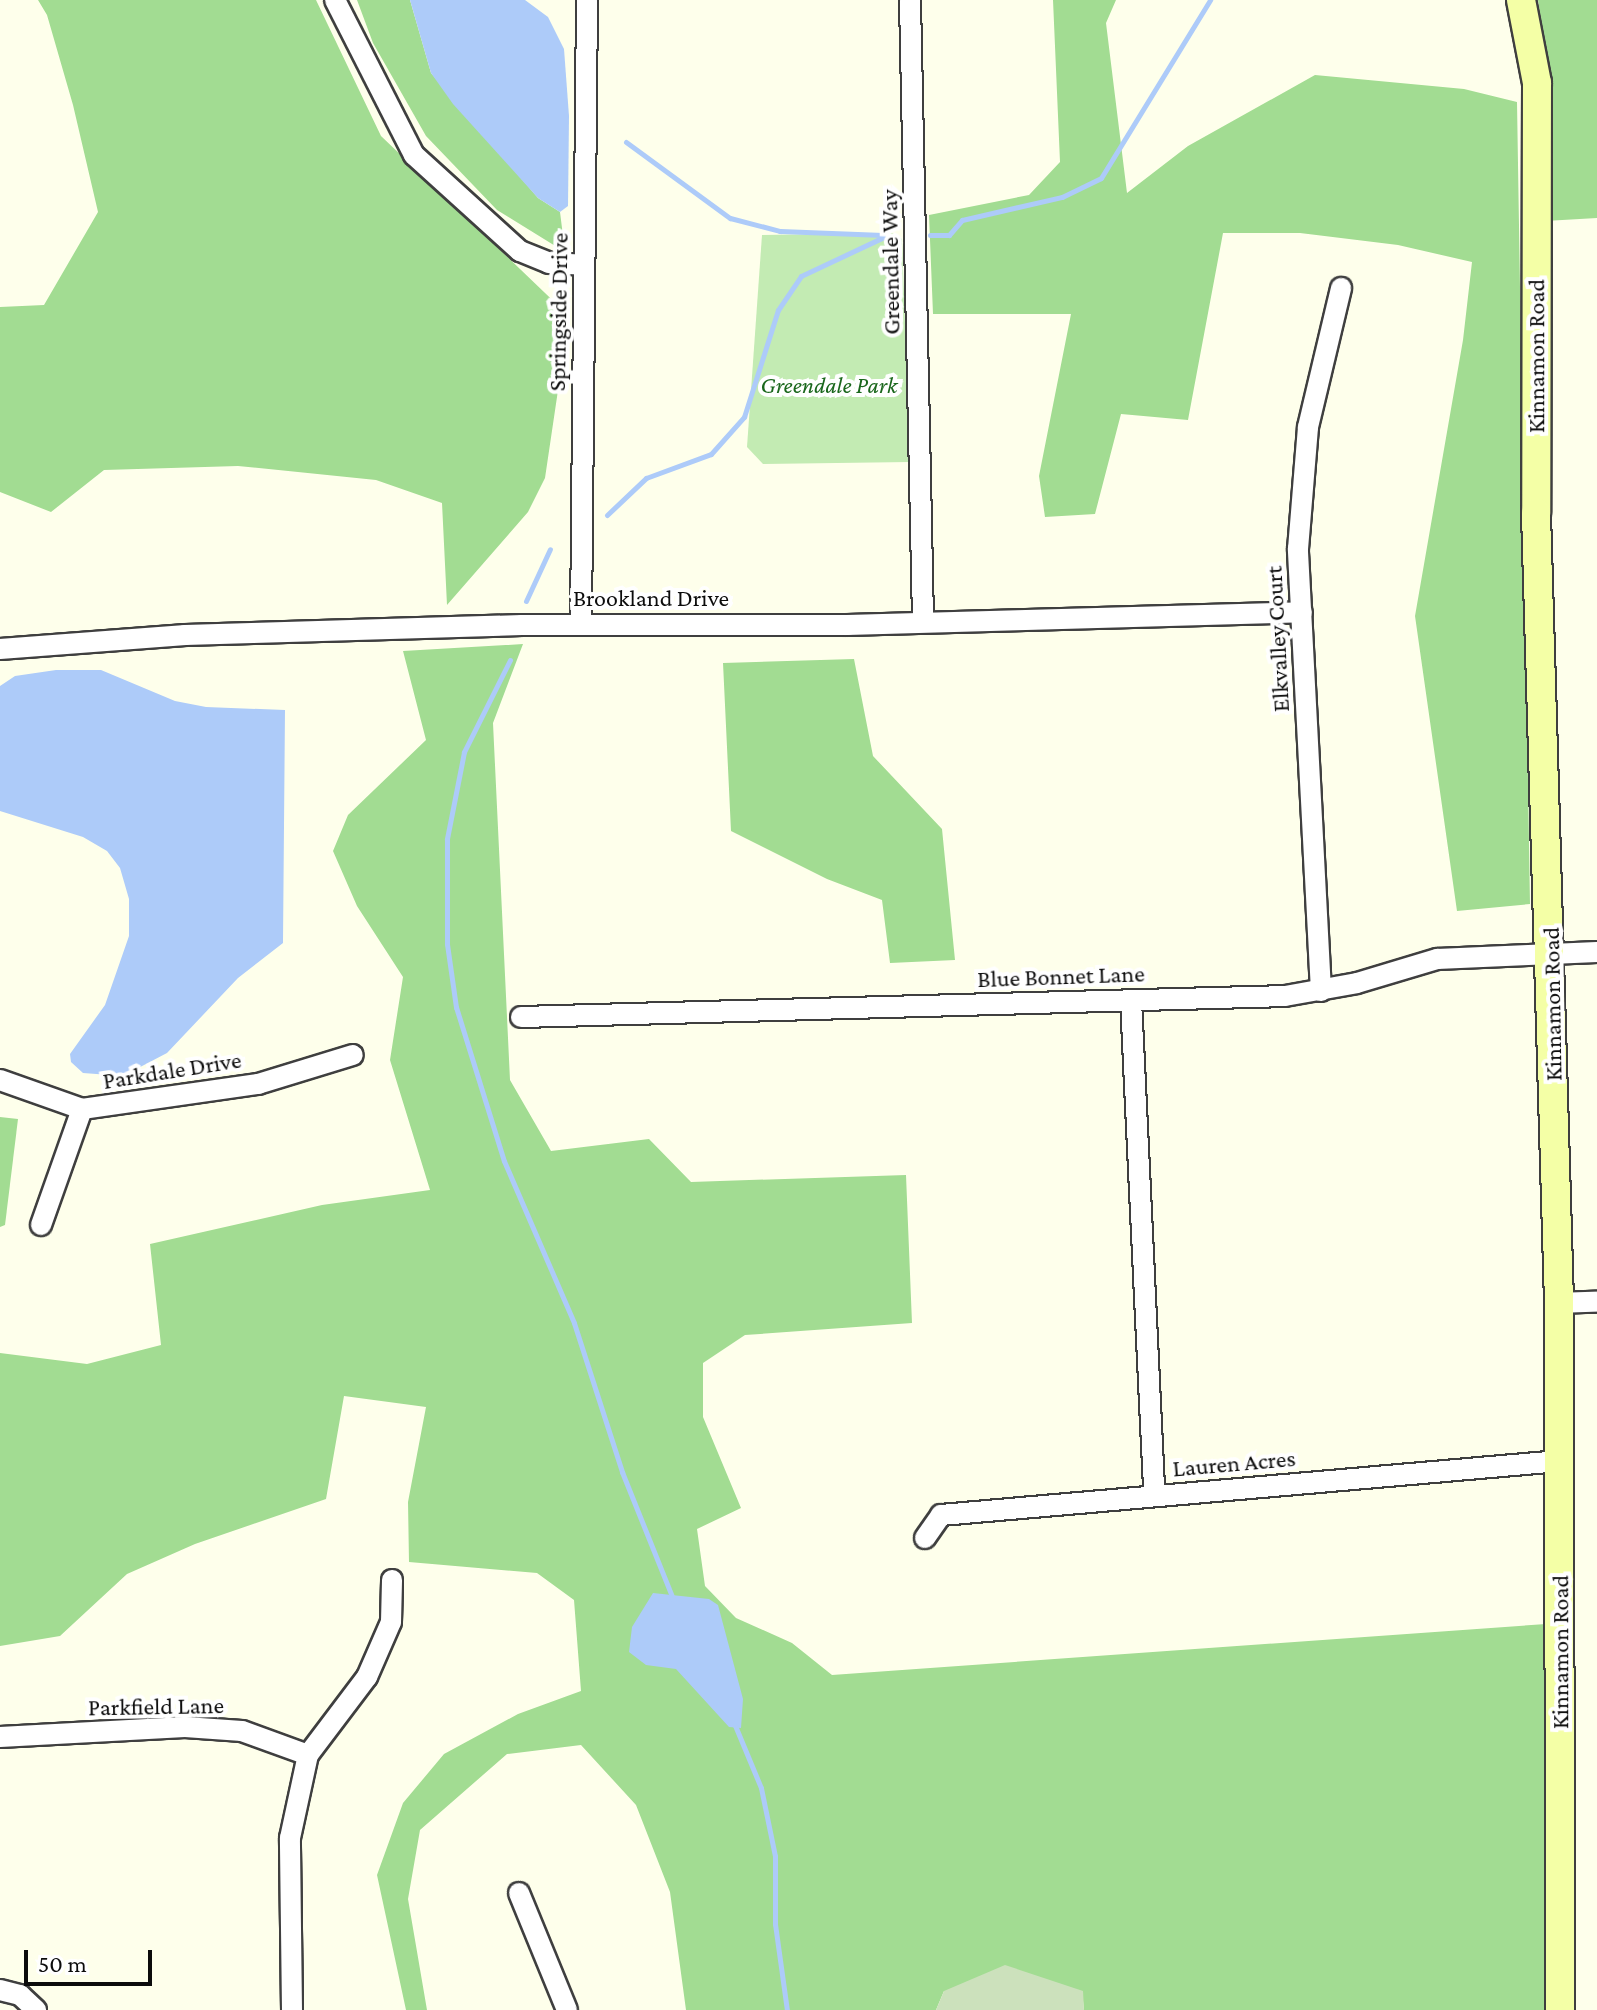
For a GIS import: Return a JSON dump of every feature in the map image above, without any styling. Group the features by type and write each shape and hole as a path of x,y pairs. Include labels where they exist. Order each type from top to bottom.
{"main road":[{"name":"Kinnamon Road","path":"1521,0 1537,83 1536,513 1559,1303 1560,2010"}],"street":[{"path":"335,0 414,155 520,251 549,263 584,265"},
{"name":"Springside Drive","path":"581,624 587,0"},
{"name":"Greendale Way","path":"910,0 923,619"},
{"name":"Elkvalley Court","path":"1321,991 1298,549 1308,427 1341,288"},
{"name":"Brookland Drive","path":"0,649 185,635 581,624 848,625 923,619 1302,612"},
{"name":"Blue Bonnet Lane","path":"521,1017 1131,1000 1321,991 1437,959 1597,952"},
{"path":"1131,1000 1154,1496"},
{"name":"Parkdale Drive","path":"0,1080 82,1109 258,1084 353,1055"},
{"path":"41,1225 82,1109"},
{"path":"1559,1303 1597,1302"},
{"name":"Lauren Acres","path":"925,1538 941,1515 1559,1461"},
{"path":"292,2010 290,1838 308,1755 367,1677 391,1622 392,1580"},
{"name":"Parkfield Lane","path":"0,1737 200,1728 242,1731 308,1755"},
{"path":"519,1893 567,2010"},
{"path":"0,1990 20,1995 36,2010"}],"green space":[{"path":"38,0 316,0 381,136 569,316 545,478 528,512 447,605 442,503 376,480 238,466 104,470 51,512 0,492 0,307 44,305 98,212 73,105 47,15"},
{"path":"357,0 410,0 431,73 538,198 560,212 565,252 497,210 426,136 373,43"},
{"path":"1053,0 1116,0 1106,23 1127,193 1188,146 1315,75 1464,89 1517,102 1530,904 1457,911 1415,616 1463,340 1472,262 1398,245 1300,233 1223,233 1188,420 1121,414 1095,514 1045,517 1039,476 1071,314 933,314 929,215 1029,195 1060,162"},
{"path":"1538,0 1597,0 1597,218 1545,221 1548,70"},
{"name":"Greendale Park","path":"892,233 902,239 910,462 763,464 747,447 762,235"},
{"path":"523,644 493,723 510,1080 551,1151 649,1139 691,1182 906,1175 912,1323 745,1335 703,1363 703,1417 741,1508 697,1529 705,1586 736,1618 792,1643 832,1675 1546,1624 1547,2010 1084,2010 1082,1991 944,1991 936,2010 686,2010 670,1892 636,1805 581,1745 507,1754 420,1830 408,1899 427,2010 406,2010 377,1875 403,1803 444,1754 518,1714 581,1691 574,1600 537,1573 409,1562 408,1502 426,1407 344,1396 326,1499 195,1544 127,1574 60,1636 0,1646 0,1353 87,1364 161,1345 150,1244 322,1205 430,1190 390,1060 403,977 357,906 333,851 348,815 426,740 403,651"},
{"path":"854,659 873,756 942,829 955,960 890,963 882,900 827,879 731,831 723,663"},
{"path":"0,1117 18,1119 5,1225 0,1227"},
{"path":"1005,1965 1083,1991 1084,2010 936,2010 944,1991"}],"water":[{"path":"410,0 525,0 548,17 564,49 569,116 568,206 560,212 538,198 453,104 431,73"},
{"path":"56,670 101,670 175,701 206,707 285,710 283,943 238,978 167,1053 123,1076 83,1073 71,1062 70,1054 105,1005 129,936 129,899 120,868 107,851 83,837 0,811 0,686 15,676"},
{"path":"653,1593 709,1599 718,1605 743,1699 741,1728 729,1727 676,1669 646,1665 629,1652 632,1627"}],"waterway":[{"path":"930,235 949,235 962,220 1062,197 1101,178 1210,0"},
{"path":"626,142 730,218 780,231 883,235"},
{"path":"607,515 646,478 711,454 744,417 778,310 801,276 888,235"},
{"path":"526,601 550,549"},
{"path":"510,660 464,752 447,839 447,944 456,1007 504,1161 574,1323 622,1472 673,1599"},
{"path":"734,1723 761,1788 775,1856 775,1924 787,2010"}]}
